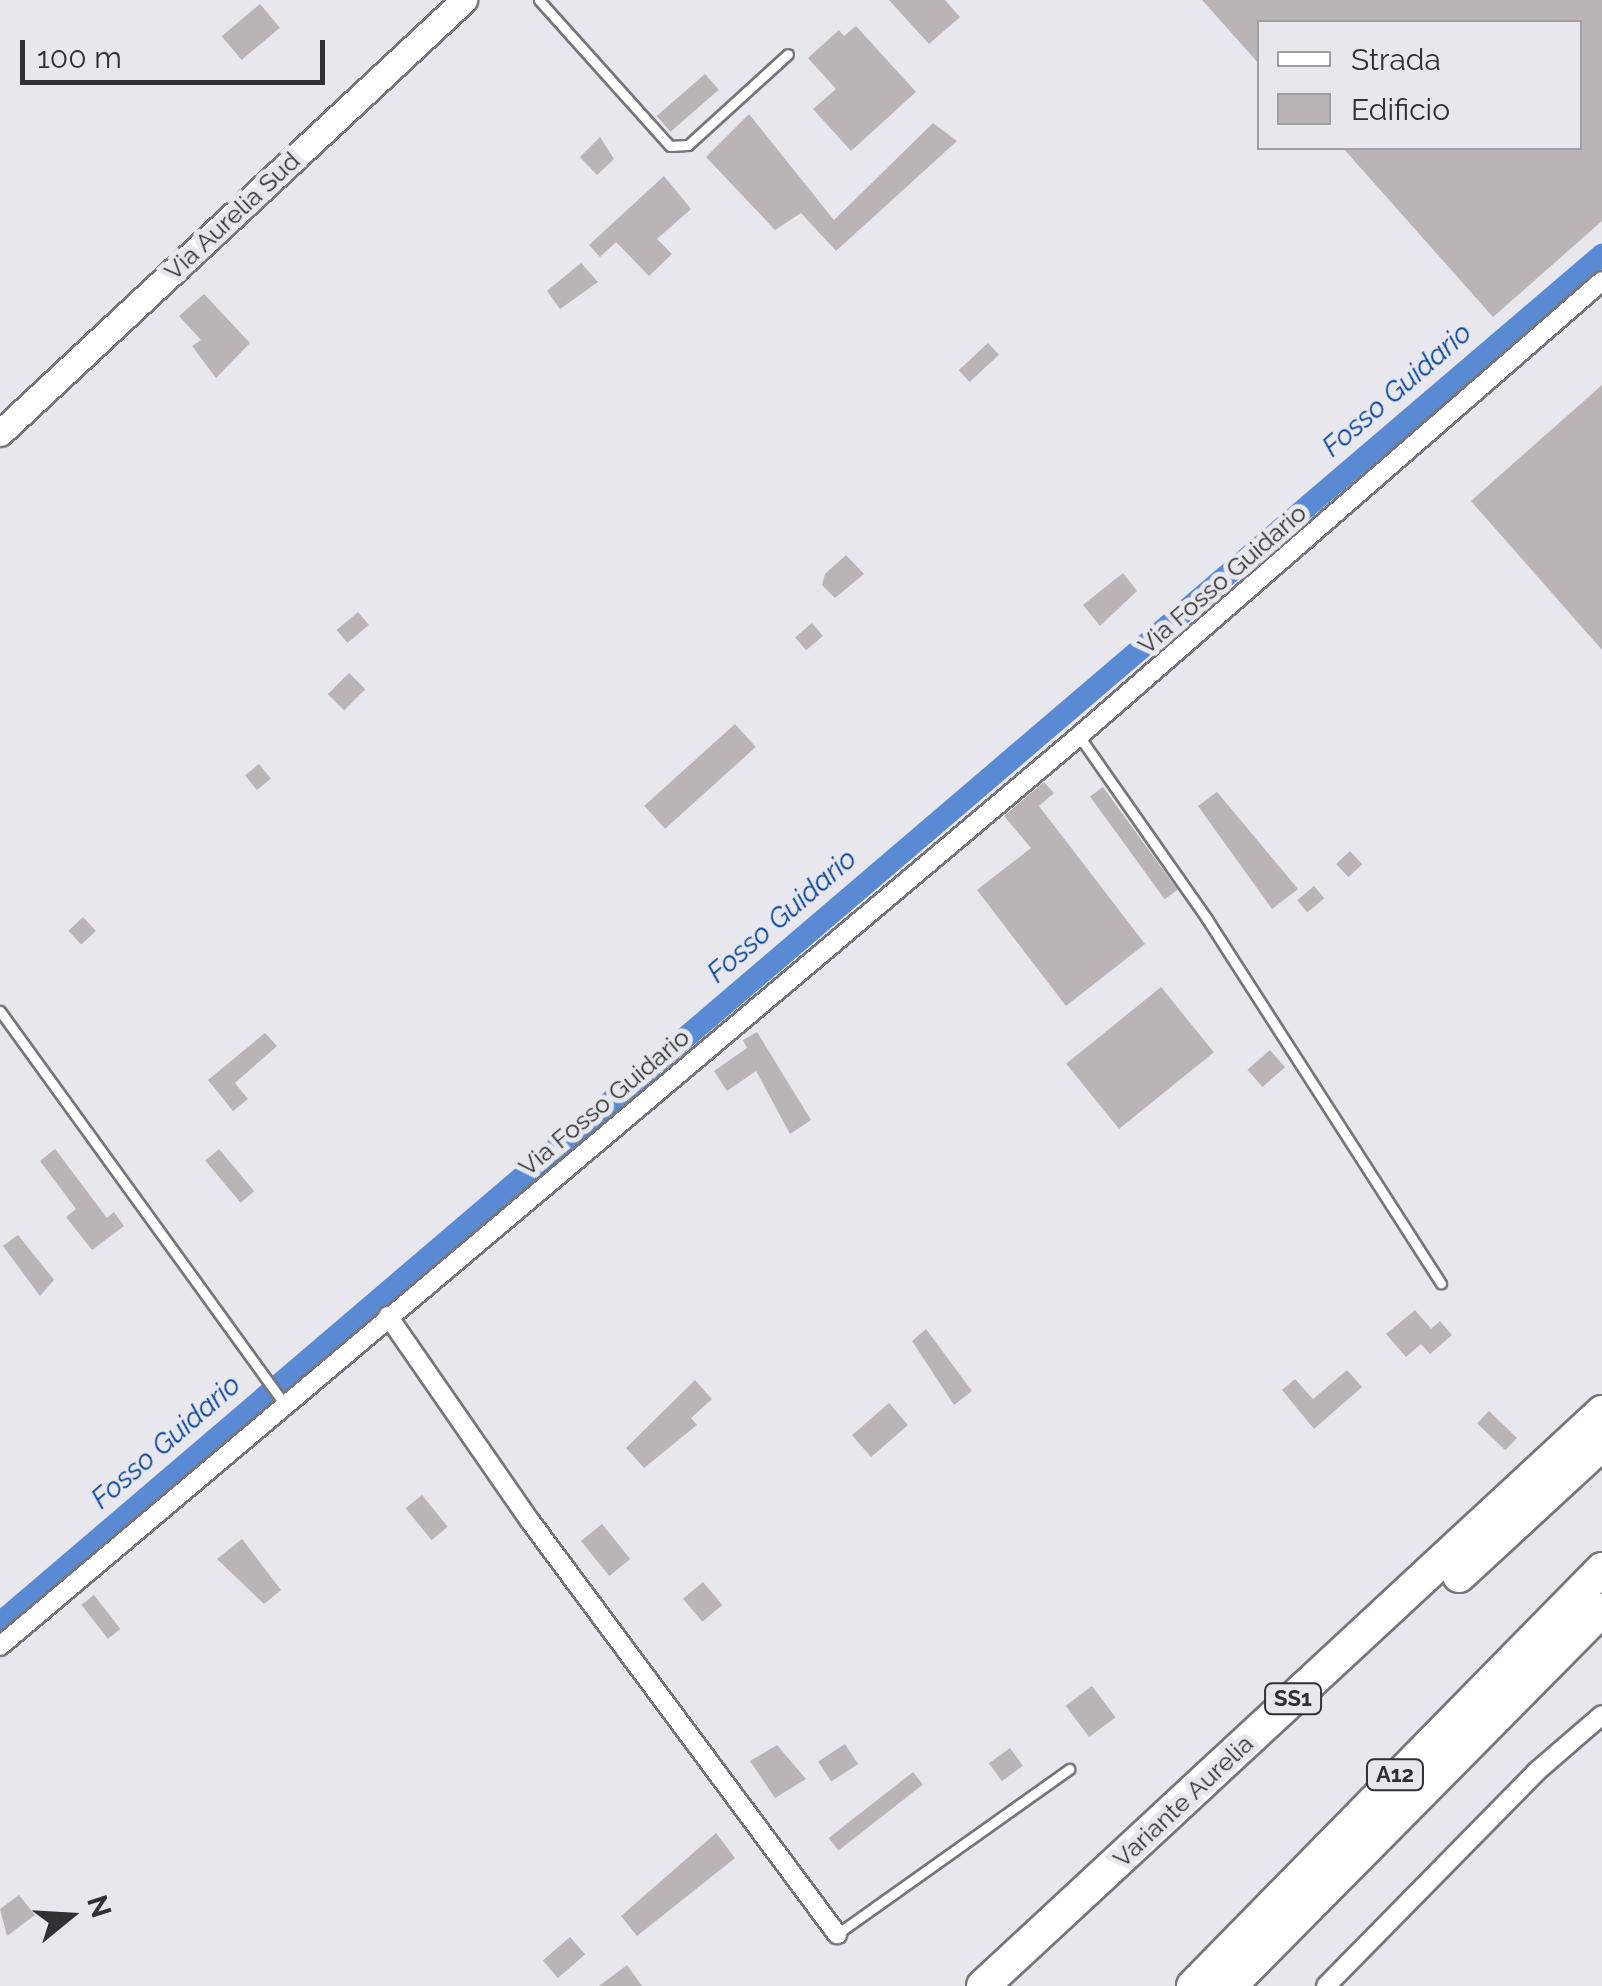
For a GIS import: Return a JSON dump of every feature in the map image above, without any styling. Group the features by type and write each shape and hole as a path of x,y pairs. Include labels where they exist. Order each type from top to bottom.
{"highway":[{"name":"Variante Aurelia","path":"983,1986 1602,1412"},
{"name":"Variante Aurelia","path":"1014,1986 1602,1444"},
{"name":"A12","path":"1193,1986 1602,1570"},
{"name":"A12","path":"1230,1986 1602,1610"}],"main road":[{"name":"Via Aurelia Sud","path":"0,432 464,0"}],"street":[{"name":"Via Fosso Guidario","path":"0,1646 283,1402 1078,736 1602,281"},
{"path":"388,1316 530,1522 837,1934"},
{"path":"1326,1986 1536,1772 1602,1715"}],"lane":[{"path":"539,0 670,146 688,146 788,54"},
{"path":"1078,736 1207,919 1441,1283"},
{"path":"0,1011 283,1402"},
{"path":"837,1934 1069,1769"}],"building":[{"path":"889,0 945,0 960,17 929,44"},
{"path":"1202,0 1602,0 1602,221 1493,317 1345,150 1582,150 1582,20 1257,20 1257,62"},
{"path":"260,4 280,28 242,60 222,36"},
{"path":"856,26 916,92 851,151 813,109 836,89 808,58 839,30 844,36"},
{"path":"705,74 719,90 670,132 657,116"},
{"path":"749,114 834,220 933,123 957,141 836,251 801,213 775,230 706,157"},
{"path":"600,137 614,159 597,175 580,157"},
{"path":"664,176 691,209 657,239 672,254 649,276 616,242 600,257 589,245"},
{"path":"581,263 598,282 560,309 547,291"},
{"path":"204,294 250,343 216,378 192,346 201,340 179,316"},
{"path":"988,343 999,355 970,382 959,370"},
{"path":"1602,385 1602,650 1471,501"},
{"path":"846,555 864,574 835,598 822,585 825,574"},
{"path":"1123,573 1137,591 1100,626 1083,605"},
{"path":"358,612 369,625 347,643 337,630"},
{"path":"812,623 823,636 806,650 795,637"},
{"path":"349,673 365,689 344,710 328,694"},
{"path":"735,724 756,747 665,829 644,806"},
{"path":"259,764 271,779 257,790 245,775"},
{"path":"1044,782 1054,793 1039,806 1145,944 1066,1006 977,890 1031,848 1004,816"},
{"path":"1103,787 1178,890 1165,899 1090,796"},
{"path":"1217,792 1298,889 1272,909 1198,806"},
{"path":"1350,851 1362,864 1348,877 1336,864"},
{"path":"1314,886 1324,898 1307,912 1297,900"},
{"path":"83,917 96,931 81,945 68,931"},
{"path":"1161,987 1214,1052 1119,1129 1066,1064"},
{"path":"757,1032 811,1120 790,1134 756,1071 727,1091 714,1071 747,1048 743,1040"},
{"path":"265,1033 277,1046 235,1083 248,1099 233,1111 208,1080"},
{"path":"1270,1050 1285,1067 1262,1087 1247,1070"},
{"path":"55,1149 107,1218 114,1212 124,1226 92,1250 66,1217 76,1209 40,1161"},
{"path":"219,1149 254,1191 241,1203 205,1161"},
{"path":"18,1235 54,1280 40,1296 3,1246"},
{"path":"1415,1310 1431,1329 1440,1321 1452,1335 1430,1354 1421,1344 1406,1357 1386,1334"},
{"path":"926,1329 972,1391 954,1405 912,1341"},
{"path":"1347,1370 1362,1387 1314,1429 1282,1390 1295,1379 1313,1399"},
{"path":"695,1380 712,1399 691,1418 697,1425 644,1468 626,1448"},
{"path":"889,1403 908,1425 871,1457 852,1435"},
{"path":"1489,1411 1517,1438 1505,1450 1477,1423"},
{"path":"422,1495 448,1527 431,1540 406,1508"},
{"path":"602,1524 630,1559 609,1576 581,1541"},
{"path":"242,1539 281,1590 264,1604 217,1559"},
{"path":"703,1582 722,1605 702,1622 683,1599"},
{"path":"94,1595 120,1629 108,1639 81,1605"},
{"path":"1092,1686 1115,1717 1089,1737 1066,1706"},
{"path":"845,1744 858,1764 831,1782 818,1761"},
{"path":"777,1745 806,1779 775,1798 750,1761"},
{"path":"1010,1748 1023,1766 1002,1781 989,1763"},
{"path":"913,1772 923,1785 839,1850 829,1838"},
{"path":"716,1833 735,1858 637,1936 621,1916"},
{"path":"19,1895 35,1915 7,1936 0,1909"},
{"path":"570,1937 585,1954 558,1978 543,1961"},
{"path":"627,1965 642,1986 599,1986"}],"waterway":[{"name":"Fosso Guidario","path":"0,1623 1602,255"}]}
